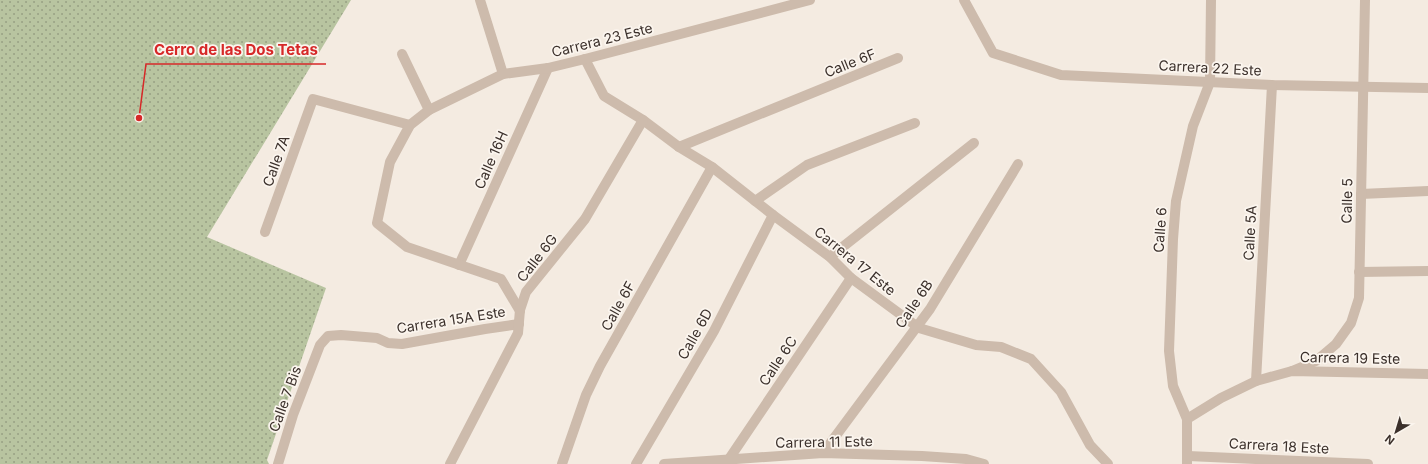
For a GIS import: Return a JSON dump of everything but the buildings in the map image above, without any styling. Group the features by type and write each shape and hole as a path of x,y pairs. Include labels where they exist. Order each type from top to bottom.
{"street":[{"path":"480,0 503,74"},
{"name":"Carrera 23 Este","path":"410,125 429,110 503,74 548,68 810,0"},
{"name":"Carrera 22 Este","path":"964,0 993,53 1061,75 1272,85 1428,88"},
{"name":"Calle 6","path":"1188,460 1187,419 1173,386 1169,352 1173,239 1176,201 1193,126 1210,82 1211,0"},
{"name":"Calle 5","path":"1292,371 1316,361 1336,344 1350,323 1359,298 1365,0"},
{"path":"402,54 429,110"},
{"name":"Calle 6F","path":"679,147 898,58"},
{"name":"Carrera 17 Este","path":"585,59 604,96 643,120 679,147 712,167 830,257 850,278 917,326 976,345 1001,347 1031,359 1061,392 1090,445 1108,464"},
{"name":"Calle 16H","path":"459,264 548,68"},
{"name":"Calle 5A","path":"1256,381 1272,85"},
{"name":"Calle 7A","path":"265,232 313,99 410,125"},
{"name":"Calle 6G","path":"450,464 518,333 520,311 526,292 585,219 643,120"},
{"path":"755,201 807,165 915,123"},
{"path":"410,125 390,162 377,223 407,247 502,279 520,311"},
{"path":"830,257 974,143"},
{"name":"Calle 6B","path":"823,453 930,309 1018,164"},
{"name":"Calle 6F","path":"562,464 586,395 600,366 712,167"},
{"path":"1361,194 1428,191"},
{"name":"Calle 6D","path":"636,464 714,331 773,215"},
{"path":"1359,272 1428,271"},
{"name":"Calle 6C","path":"729,459 850,278"},
{"name":"Carrera 15A Este","path":"320,345 328,336 341,335 377,338 388,343 402,344 519,324"},
{"name":"Calle 7 Bis","path":"278,464 293,415 320,345"},
{"name":"Carrera 19 Este","path":"1187,419 1221,398 1256,381 1292,371 1428,374"},
{"name":"Carrera 11 Este","path":"664,464 823,453 966,459 984,464"},
{"name":"Carrera 18 Este","path":"1188,460 1368,464"}],"green space":[{"path":"0,0 351,0 207,237 326,288 267,460 269,464 0,464"}],"place":[{"name":"Cerro de las Dos Tetas","path":"139,118"}]}
